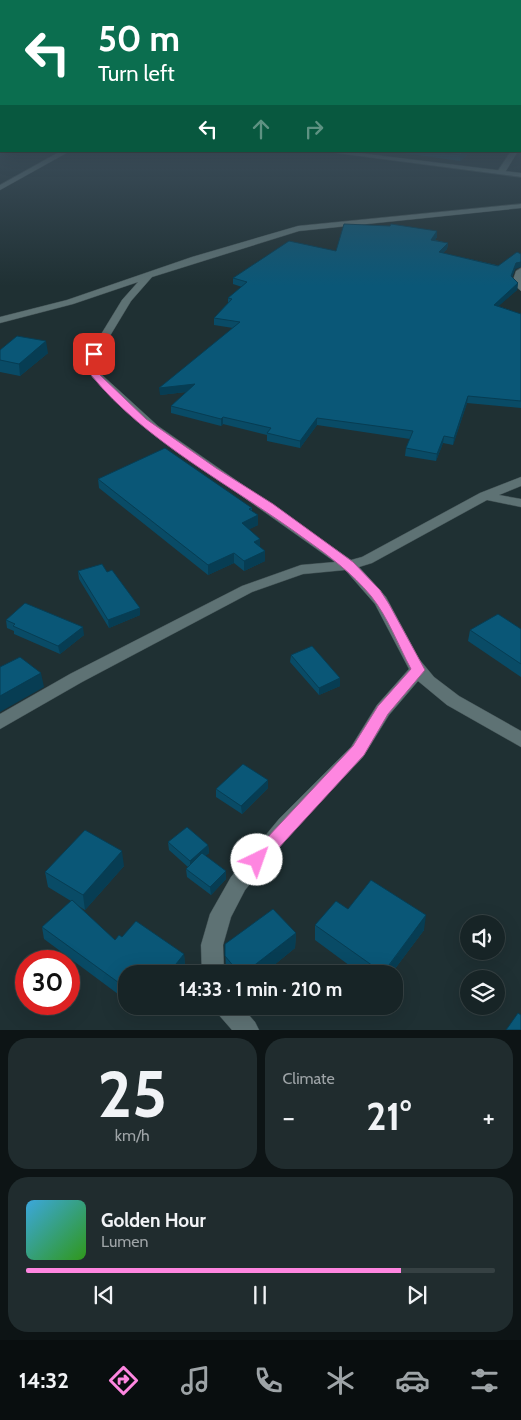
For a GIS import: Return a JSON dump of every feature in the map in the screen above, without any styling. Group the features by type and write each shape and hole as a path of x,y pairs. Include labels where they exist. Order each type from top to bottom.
{"street":[{"path":"0,320 61,304 147,277 195,259 298,229 521,206"},
{"path":"521,271 517,284 521,288"},
{"path":"147,277 127,300 94,354 96,375 143,421 212,471 269,506 348,565 375,593 418,670 446,696 521,740"},
{"path":"0,722 76,678 247,589 300,570 348,565 385,552 485,496 521,481"},
{"path":"485,496 521,503"},
{"path":"211,965 214,927 238,882 358,750 383,710 418,670"},
{"path":"234,1015 247,1030"}],"building":[{"path":"344,224 390,226 391,224 437,231 431,240 448,243 439,252 498,266 517,252 521,254 521,262 516,263 511,276 518,283 494,305 521,314 521,401 468,396 454,438 444,436 437,454 406,448 413,431 317,418 300,441 267,433 271,428 223,417 221,419 171,406 195,384 159,388 240,322 214,318 232,299 228,298 247,282 233,278 289,241 336,251"},
{"path":"17,336 46,341 19,364 0,360 0,350"},
{"path":"165,448 252,508 249,509 258,515 242,523 260,539 254,542 265,551 244,561 234,553 208,565 98,479"},
{"path":"102,564 107,572 112,570 140,608 108,620 78,571"},
{"path":"25,603 83,627 58,646 13,626 15,624 6,620"},
{"path":"498,614 521,629 521,664 470,630"},
{"path":"312,646 340,678 319,688 291,655"},
{"path":"20,657 41,673 0,696 0,667"},
{"path":"243,764 268,780 241,806 216,789"},
{"path":"187,827 208,845 190,861 168,842"},
{"path":"85,830 122,851 83,895 45,872"},
{"path":"202,853 226,871 210,887 186,869"},
{"path":"371,880 426,915 389,965 372,965 315,925 336,901 348,909"},
{"path":"72,900 115,940 119,935 122,937 136,921 184,954 175,965 118,965 118,982 80,955 80,950 74,950 42,927"},
{"path":"273,909 296,933 255,965 232,965 225,956 225,944"},
{"path":"518,1013 521,1015 521,1030 506,1030"}],"route":[{"path":"94,354 96,375 116,397 143,421 212,471 269,506 348,565 375,593 418,670 383,710 358,750 257,860"}]}
